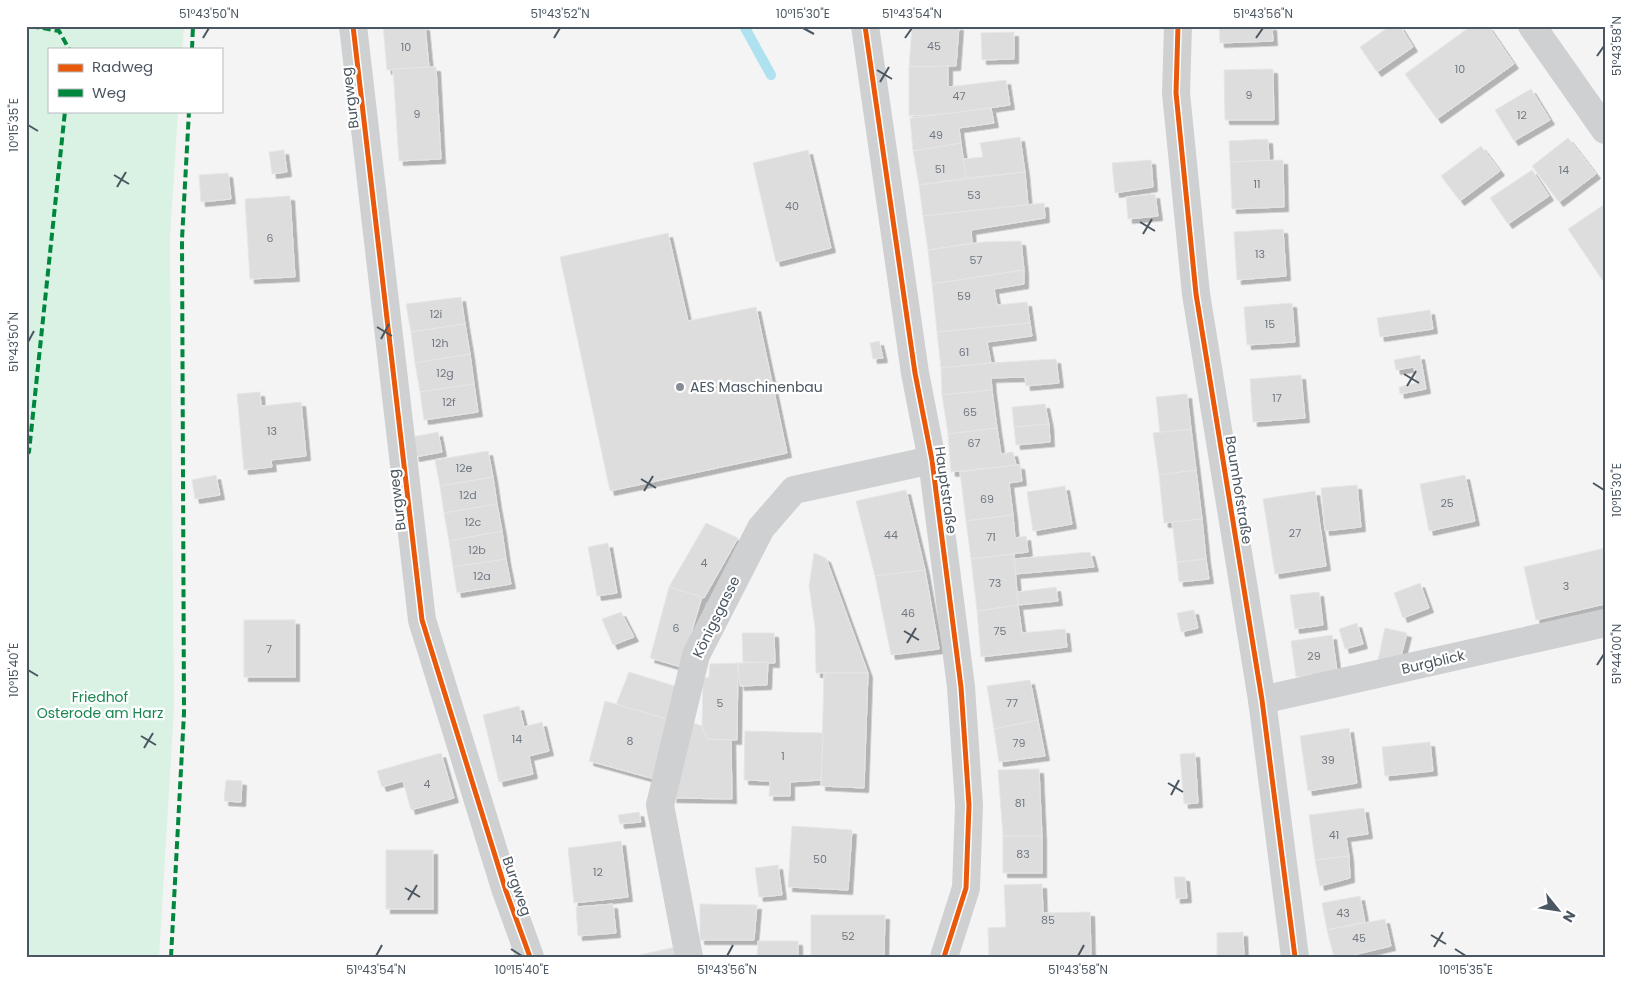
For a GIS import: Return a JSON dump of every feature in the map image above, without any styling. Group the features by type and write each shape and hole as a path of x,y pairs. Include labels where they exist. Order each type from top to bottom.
{"street":[{"name":"Burgweg","path":"353,26 422,620 506,891 530,957"},
{"name":"Baumhofstraße","path":"1178,26 1176,93 1196,294 1262,700 1296,957"},
{"path":"1532,26 1605,130"},
{"name":"Hauptstraße","path":"867,27 915,372 932,460 961,688 969,805 966,888 944,957"},
{"name":"Königsgasse","path":"689,957 660,805 696,655 761,528 794,490 932,460"},
{"name":"Burgblick","path":"1262,700 1605,623"}],"green space":[{"name":"Friedhof Osterode am Harz","path":"26,26 184,26 182,48 48,48 48,112 178,112 170,237 174,708 159,957 26,957"}],"building":[{"path":"383,26 425,26 429,67 387,70"},
{"path":"912,26 959,26 956,66 909,67"},
{"path":"1219,26 1272,26 1273,41 1220,43"},
{"path":"1390,26 1400,26 1413,47 1377,72 1360,47"},
{"path":"1471,26 1488,26 1514,64 1437,119 1405,74"},
{"path":"1014,32 1014,59 982,60 981,33"},
{"path":"948,66 948,87 1006,80 1010,105 954,113 909,116 909,67"},
{"path":"436,67 441,159 399,161 393,69"},
{"path":"1273,69 1274,120 1225,120 1224,70"},
{"path":"1531,89 1550,120 1514,141 1495,110"},
{"path":"991,108 994,123 959,128 961,143 913,151 910,118"},
{"path":"1020,137 1025,172 966,178 963,159 983,157 980,143"},
{"path":"1568,138 1596,174 1559,202 1532,166"},
{"path":"1268,139 1269,160 1230,162 1229,141"},
{"path":"961,143 966,178 919,185 913,151"},
{"path":"1481,146 1500,171 1460,201 1441,176"},
{"path":"284,150 287,172 272,174 269,152"},
{"path":"808,150 831,248 776,262 753,163"},
{"path":"1151,160 1153,187 1115,193 1112,163"},
{"path":"1283,160 1284,207 1232,209 1230,162"},
{"path":"1532,170 1549,196 1508,224 1490,198"},
{"path":"1025,172 1028,205 923,216 919,185"},
{"path":"228,173 231,199 201,202 199,175"},
{"path":"1155,194 1158,216 1128,219 1126,197"},
{"path":"290,196 295,277 250,279 245,199"},
{"path":"1044,203 1045,218 971,230 972,243 928,250 923,216"},
{"path":"1605,204 1605,284 1568,229"},
{"path":"1283,229 1286,276 1237,280 1234,232"},
{"name":"AES Maschinenbau","path":"668,233 688,321 756,307 787,453 610,491 560,257"},
{"path":"1021,241 1024,270 932,284 928,250 983,242"},
{"path":"1024,270 1024,284 994,289 997,305 1027,302 1030,323 937,332 932,284"},
{"path":"461,297 465,324 411,332 406,304"},
{"path":"1292,303 1295,342 1247,345 1244,307"},
{"path":"1430,310 1433,329 1380,337 1377,318"},
{"path":"1030,323 1032,336 987,342 991,363 941,368 937,332"},
{"path":"465,324 470,354 415,363 411,332"},
{"path":"879,341 883,358 873,359 870,343"},
{"path":"470,354 474,384 420,392 415,363"},
{"path":"1420,355 1426,389 1400,394 1399,387 1416,383 1414,367 1396,370 1394,360"},
{"path":"1056,359 1059,383 1026,386 1025,377 991,378 992,390 942,395 941,368"},
{"path":"1301,375 1305,418 1253,422 1250,379"},
{"path":"474,384 478,412 424,420 420,392"},
{"path":"992,390 997,428 948,434 942,395"},
{"path":"260,392 261,406 301,402 306,456 271,460 272,467 244,470 237,394"},
{"path":"1187,394 1191,429 1160,433 1156,397"},
{"path":"1045,404 1049,424 1014,427 1012,407"},
{"path":"1049,424 1050,442 1016,445 1014,427"},
{"path":"997,428 1001,454 1013,452 1016,465 951,472 948,434"},
{"path":"1191,429 1196,470 1159,475 1153,433"},
{"path":"438,432 442,452 415,457 412,437"},
{"path":"488,451 493,477 440,486 435,460"},
{"path":"1020,465 1022,481 1009,483 1013,515 966,521 960,472"},
{"path":"1196,470 1202,519 1164,523 1159,475"},
{"path":"216,475 220,495 195,499 192,480"},
{"path":"1465,475 1475,521 1429,531 1420,484"},
{"path":"493,477 497,504 444,513 440,486"},
{"path":"1357,485 1361,527 1325,531 1321,488"},
{"path":"1065,486 1072,524 1033,531 1027,492"},
{"path":"906,490 925,570 875,576 856,501"},
{"path":"1315,491 1326,566 1275,574 1263,499"},
{"path":"497,504 502,531 449,541 444,513"},
{"path":"1013,515 1015,538 1026,536 1028,552 971,559 966,521"},
{"path":"1202,519 1206,559 1177,562 1172,522"},
{"path":"706,523 738,538 704,598 669,587"},
{"path":"502,531 506,559 453,567 449,541"},
{"path":"608,543 617,593 597,596 588,547"},
{"path":"1605,548 1605,604 1536,620 1524,567"},
{"path":"1090,552 1094,567 1015,574 1014,559"},
{"path":"814,553 826,558 868,673 816,673 815,627 809,586"},
{"path":"1014,554 1018,605 977,611 971,559"},
{"path":"506,559 511,584 457,593 453,567"},
{"path":"1206,559 1209,579 1179,582 1177,562"},
{"path":"925,570 939,649 891,655 875,576"},
{"path":"1420,583 1429,608 1403,618 1394,593"},
{"path":"669,587 702,597 681,667 650,658"},
{"path":"1056,587 1058,601 1018,605 1017,592"},
{"path":"1319,592 1323,625 1295,629 1290,595"},
{"path":"1018,605 1022,633 1065,629 1067,647 981,657 977,611"},
{"path":"1194,610 1198,628 1181,632 1177,613"},
{"path":"621,612 634,637 613,645 602,619"},
{"path":"244,620 295,620 295,677 244,677"},
{"path":"1357,623 1363,644 1345,649 1339,629"},
{"path":"1385,628 1407,633 1399,664 1378,660"},
{"path":"742,633 774,633 775,663 743,662"},
{"path":"1332,635 1337,671 1296,677 1291,641"},
{"path":"768,662 767,685 740,686 738,663"},
{"path":"738,663 737,740 707,739 702,726 703,679 709,677 710,664"},
{"path":"629,672 678,687 671,720 616,705"},
{"path":"824,673 868,673 864,788 821,786"},
{"path":"1030,680 1038,720 994,729 987,686"},
{"path":"605,701 671,720 654,779 589,761"},
{"path":"519,706 524,727 542,722 549,751 529,756 533,774 499,782 483,715"},
{"path":"1038,720 1045,756 999,762 994,729"},
{"path":"690,722 702,726 707,739 731,740 732,799 672,798"},
{"path":"1349,728 1357,783 1308,791 1300,736"},
{"path":"745,731 823,733 821,780 790,782 790,796 769,796 770,781 744,780"},
{"path":"1430,742 1433,771 1385,776 1382,747"},
{"path":"441,753 454,798 411,810 403,781 382,787 377,771"},
{"path":"1195,753 1198,803 1184,804 1180,754"},
{"path":"1039,769 1042,836 1003,836 998,770"},
{"path":"226,780 242,781 241,802 224,801"},
{"path":"1364,808 1368,834 1346,837 1349,856 1315,860 1309,815"},
{"path":"639,812 641,822 620,824 618,815"},
{"path":"792,826 852,830 848,890 788,887"},
{"path":"1003,836 1042,836 1042,873 1003,873"},
{"path":"621,841 628,897 574,903 568,848"},
{"path":"386,850 433,850 433,909 386,909"},
{"path":"1349,856 1350,878 1320,886 1315,860"},
{"path":"778,865 782,895 759,897 755,868"},
{"path":"1174,877 1185,877 1187,898 1176,899"},
{"path":"1042,884 1043,913 1090,912 1091,955 989,957 988,928 1006,927 1004,885"},
{"path":"1360,896 1365,922 1327,930 1322,903"},
{"path":"613,904 616,933 578,936 576,907"},
{"path":"700,904 757,905 754,940 700,940"},
{"path":"811,915 885,915 884,957 811,957"},
{"path":"1385,919 1391,946 1345,957 1334,957 1327,930"},
{"path":"1243,932 1244,957 1217,957 1217,933"},
{"path":"758,941 798,941 798,957 757,957"},
{"path":"676,947 678,957 640,957 639,955"}],"waterway":[{"path":"744,26 771,75"}],"marked path":[{"path":"31,26 59,31 68,48"},
{"path":"192,48 193,26"},
{"path":"26,454 29,452 65,112"},
{"path":"171,957 184,713 182,239 189,112"}],"cycle path":[{"path":"353,26 422,620 506,891 530,957"},
{"path":"865,26 915,373 932,460 961,687 969,805 966,888 944,957"},
{"path":"1178,26 1176,93 1196,294 1262,700 1295,957"}],"place":[{"name":"AES Maschinenbau","path":"680,387"}]}
